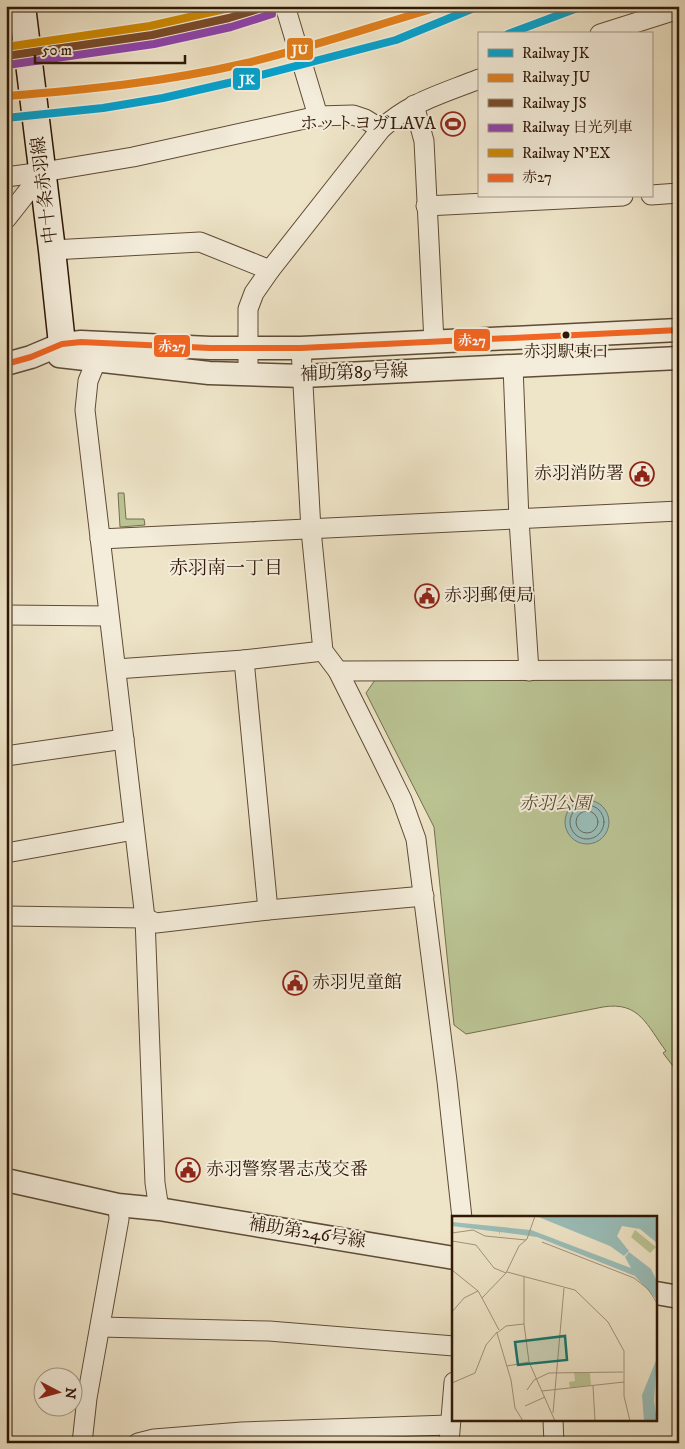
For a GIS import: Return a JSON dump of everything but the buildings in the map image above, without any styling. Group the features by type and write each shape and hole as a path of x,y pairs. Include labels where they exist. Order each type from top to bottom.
{"main road":[{"name":"中十条赤羽線","path":"22,6 62,344"}],"street":[{"path":"284,6 318,116"},
{"path":"606,32 679,9"},
{"path":"248,375 248,309 254,293 270,270 380,130 395,116 414,105 478,79"},
{"path":"414,105 424,141 434,342"},
{"path":"6,177 133,157 318,116 353,115 365,119 380,130"},
{"path":"6,219 43,172"},
{"path":"652,195 679,193"},
{"path":"426,206 584,198"},
{"path":"52,250 200,242 270,270"},
{"name":"補助第89号線","path":"6,364 31,357 62,344 81,342 301,348 679,330"},
{"path":"301,348 311,530 323,651 338,671 402,800 416,839 462,1216"},
{"name":"補助第89号線","path":"31,357 66,356 209,373 302,376 679,358"},
{"path":"98,359 88,381 85,410 145,918 155,1183 160,1209"},
{"path":"514,366 519,520 529,671"},
{"path":"100,540 679,511"},
{"path":"6,615 108,616"},
{"path":"116,669 244,660 323,651"},
{"path":"244,660 268,910"},
{"path":"338,671 679,670"},
{"path":"6,756 124,740"},
{"path":"6,853 134,830"},
{"path":"6,916 145,918 156,923 268,910 424,896"},
{"name":"補助第246号線","path":"6,1180 118,1205 160,1209 452,1258"},
{"path":"82,1443 86,1398 119,1219 118,1205"},
{"path":"658,1293 679,1297"},
{"path":"100,1327 269,1331 452,1346"},
{"path":"138,1443 154,1439 242,1432 449,1434 452,1403"},
{"path":"553,1422 554,1443"}],"green space":[{"path":"118,493 124,493 126,519 144,519 145,525 120,527"},
{"name":"赤羽公園","path":"679,679 679,1074 663,1053 666,1051 641,1017 626,1008 616,1006 466,1034 454,1025 434,827 366,693 375,680"}],"water":[{"path":"587,800 599,804 605,810 609,822 605,834 599,840 587,844 575,840 569,834 565,822 569,810 575,804"}],"rail line":[{"name":"N'EX","path":"6,47 150,26 238,6"},
{"name":"JS","path":"6,56 152,35 229,18 268,6"},
{"name":"JU","path":"6,96 125,85 184,76 293,51 442,6"},
{"name":"JK","path":"6,118 103,108 163,98 246,79 396,40 479,6"},
{"name":"JK","path":"513,32 583,6"},
{"name":"日光列車","path":"7,65 154,44 231,27 272,14"}],"transit line":[{"name":"赤27","path":"6,364 31,357 62,344 81,342 210,348 301,348 679,330"}],"place":[{"name":"ホットヨガLAVA","path":"453,124"},
{"name":"赤羽駅東口","path":"566,335"},
{"name":"赤羽消防署","path":"642,474"},
{"name":"赤羽郵便局","path":"427,596"},
{"name":"赤羽児童館","path":"295,983"},
{"name":"赤羽警察署志茂交番","path":"188,1170"}],"district":[{"name":"赤羽南一丁目","path":"226,568"}]}
